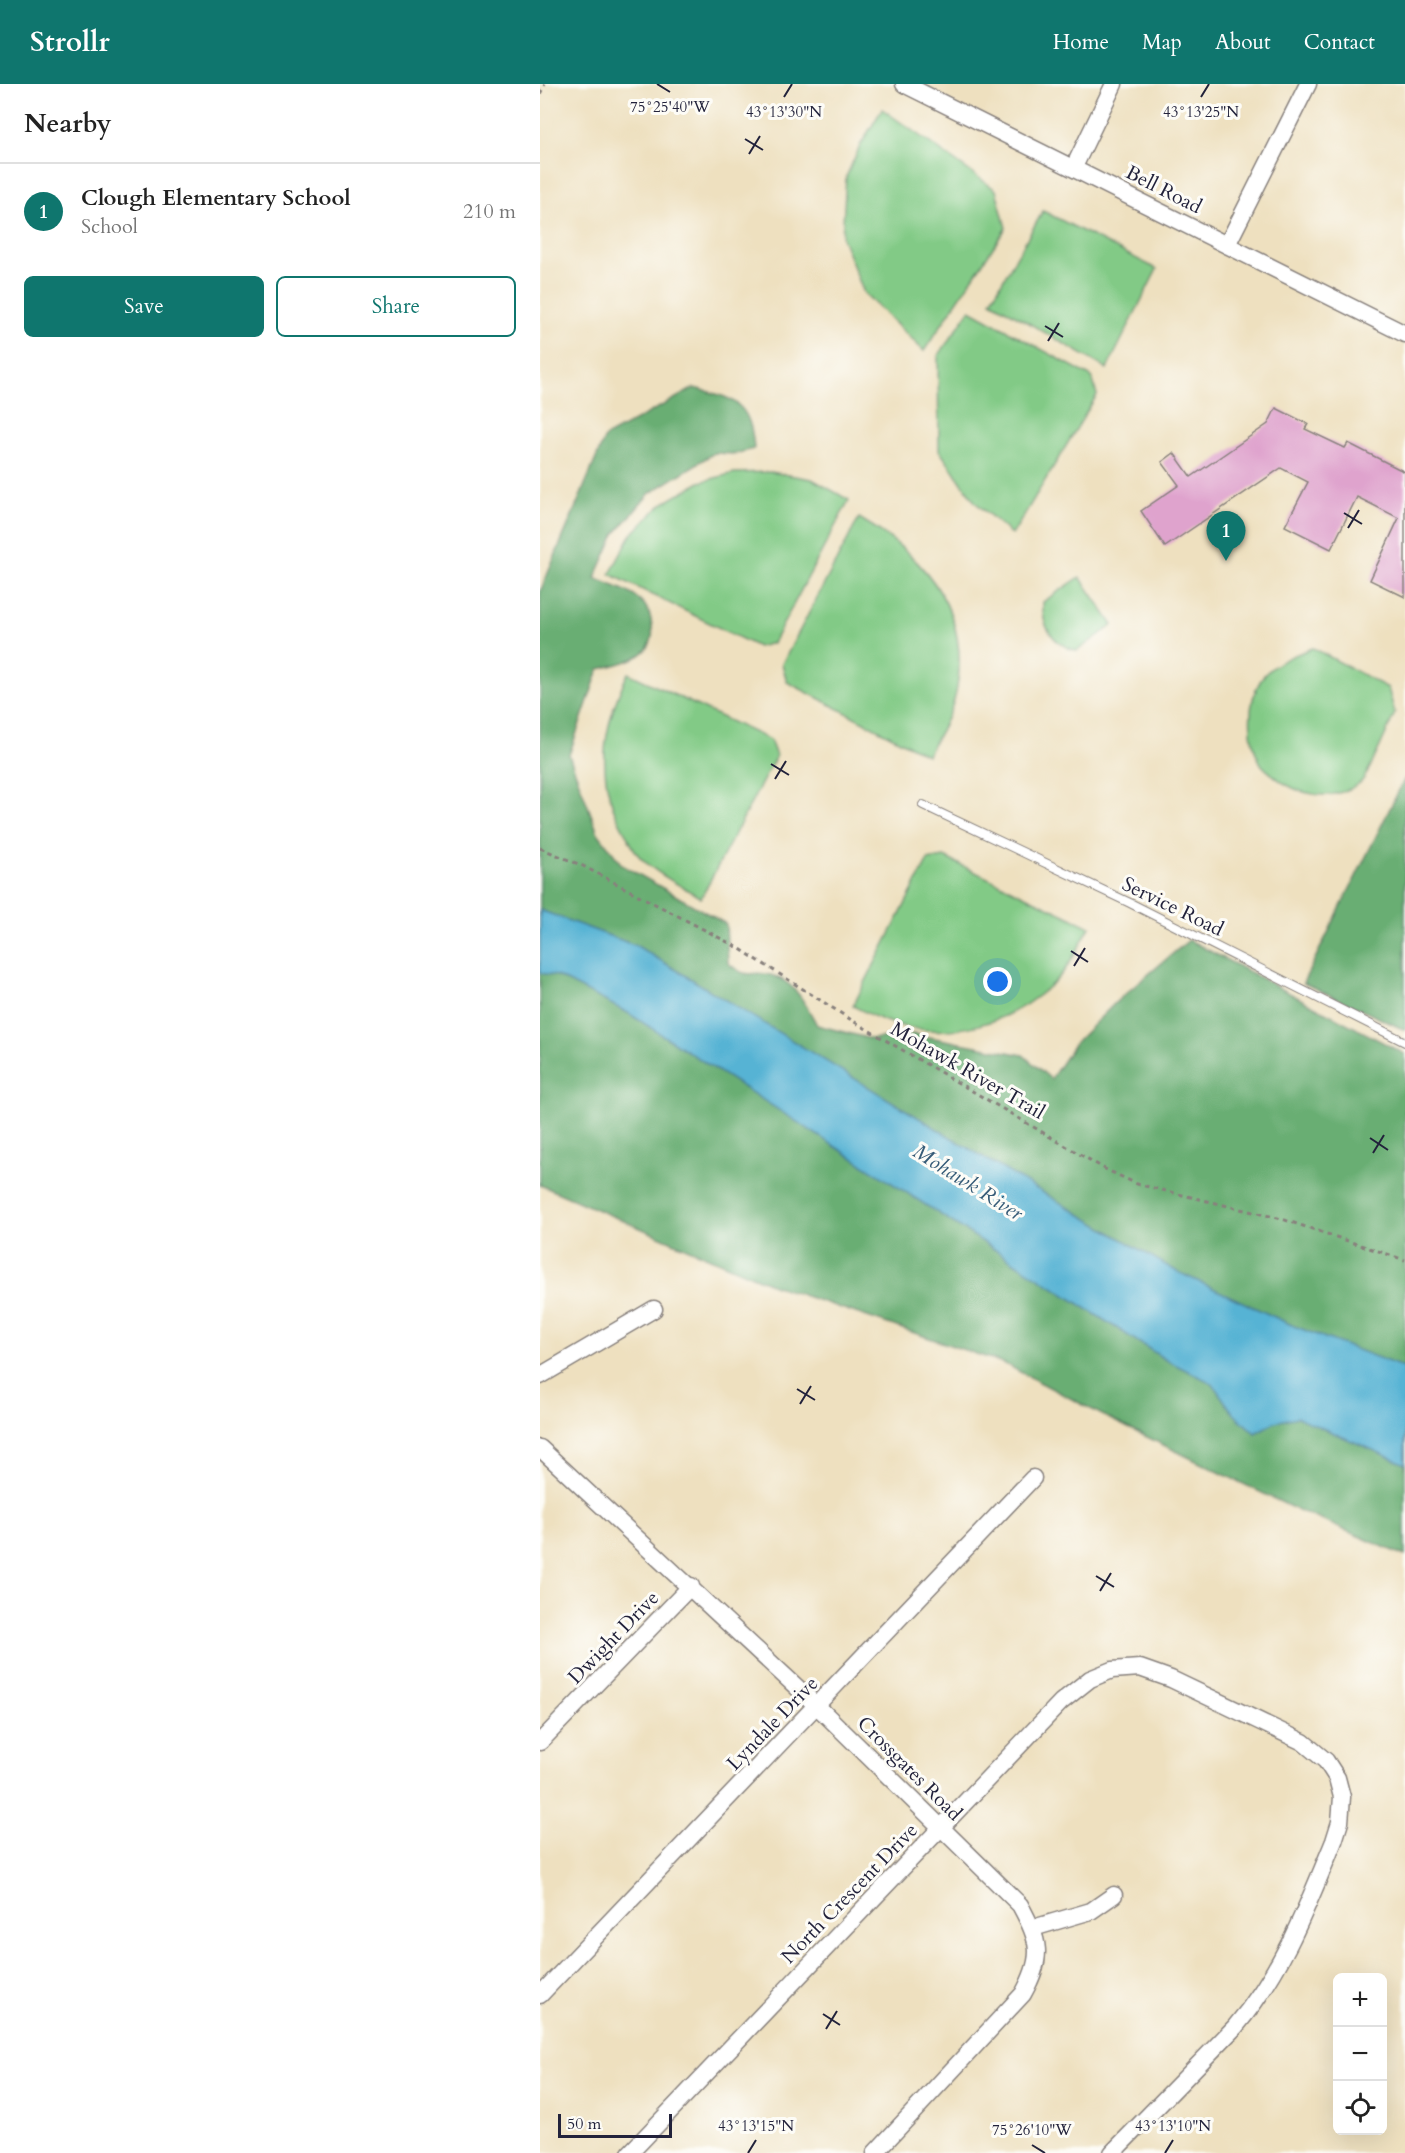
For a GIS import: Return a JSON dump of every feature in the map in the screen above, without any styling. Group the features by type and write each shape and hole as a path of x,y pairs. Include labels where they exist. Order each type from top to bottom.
{"street":[{"name":"Bell Road","path":"904,84 1405,334"},
{"path":"1074,167 1114,84"},
{"path":"1227,245 1308,84"},
{"path":"540,1376 654,1309"},
{"name":"Crossgates Road","path":"540,1448 691,1586 817,1706 1020,1905 1033,1928 1039,1950 1036,1971 1023,1994 875,2153"},
{"name":"Lyndale Drive","path":"540,1995 1033,1478"},
{"name":"Dwight Drive","path":"543,1734 691,1586"},
{"name":"North Crescent Drive","path":"630,2153 1061,1702 1090,1679 1126,1667 1140,1668 1171,1679 1303,1742 1332,1768 1342,1797 1340,1822 1304,1913 1278,1969 1254,2005 1112,2153"},
{"path":"1033,1928 1091,1911 1114,1895"}],"lane":[{"name":"Service Road","path":"923,804 1130,903 1405,1042"}],"path":[{"path":"540,93 545,84"},
{"name":"Mohawk River Trail","path":"540,848 581,865 737,947 853,1021 1105,1169 1137,1184 1282,1219 1405,1260"}],"green space":[{"path":"882,109 996,190 1006,228 924,351 864,293 842,238 846,177 861,144"},
{"path":"1043,211 1157,269 1107,369 991,301"},
{"path":"970,310 1092,377 1097,395 1012,535 975,502 939,450 938,356"},
{"path":"694,388 720,395 738,405 745,412 754,449 735,454 714,453 650,493 615,534 595,578 636,597 647,609 652,626 652,637 644,652 628,661 599,669 569,755 598,833 622,865 726,924 728,963 746,974 763,974 780,978 799,995 817,1025 871,1039 914,1034 1023,1055 1051,1079 1075,1043 1117,1001 1189,940 1405,1054 1405,1556 1293,1508 1110,1419 1003,1363 773,1285 540,1185 540,592 605,437"},
{"path":"771,472 812,479 849,500 773,643 758,647 610,574 631,535 662,504 700,482 734,473"},
{"path":"859,518 903,549 922,567 937,587 949,609 956,633 959,660 955,697 945,723 927,755 787,682 782,664"},
{"path":"1080,577 1113,625 1077,651 1061,644 1050,633 1044,619 1043,602"},
{"path":"1313,648 1388,688 1395,713 1364,779 1349,789 1326,795 1293,788 1267,770 1261,764 1256,752 1250,720 1257,687 1266,673 1278,663"},
{"path":"628,673 770,740 776,756 701,898 661,874 638,855 616,814 609,793 605,773 607,733 619,693"},
{"path":"1405,778 1405,1030 1303,983"},
{"path":"944,857 1090,927 1073,957 1058,978 1035,998 1017,1010 977,1026 934,1030 913,1028 886,1021 853,1006 928,860"}],"water":[{"name":"Mohawk River","path":"540,910 637,946 998,1166 1176,1271 1294,1326 1405,1368 1405,1464 1297,1417 1275,1422 1255,1433 1233,1413 1212,1383 1166,1360 628,1013 557,976 540,973"}],"building":[{"path":"1276,408 1308,424 1305,429 1345,448 1348,443 1405,472 1405,597 1370,580 1399,518 1357,497 1331,549 1285,526 1308,482 1281,468 1165,547 1141,511 1179,485 1162,462 1174,453 1191,477 1268,424"}],"place":[{"name":"Clough Elementary School","path":"1226,561"}]}
